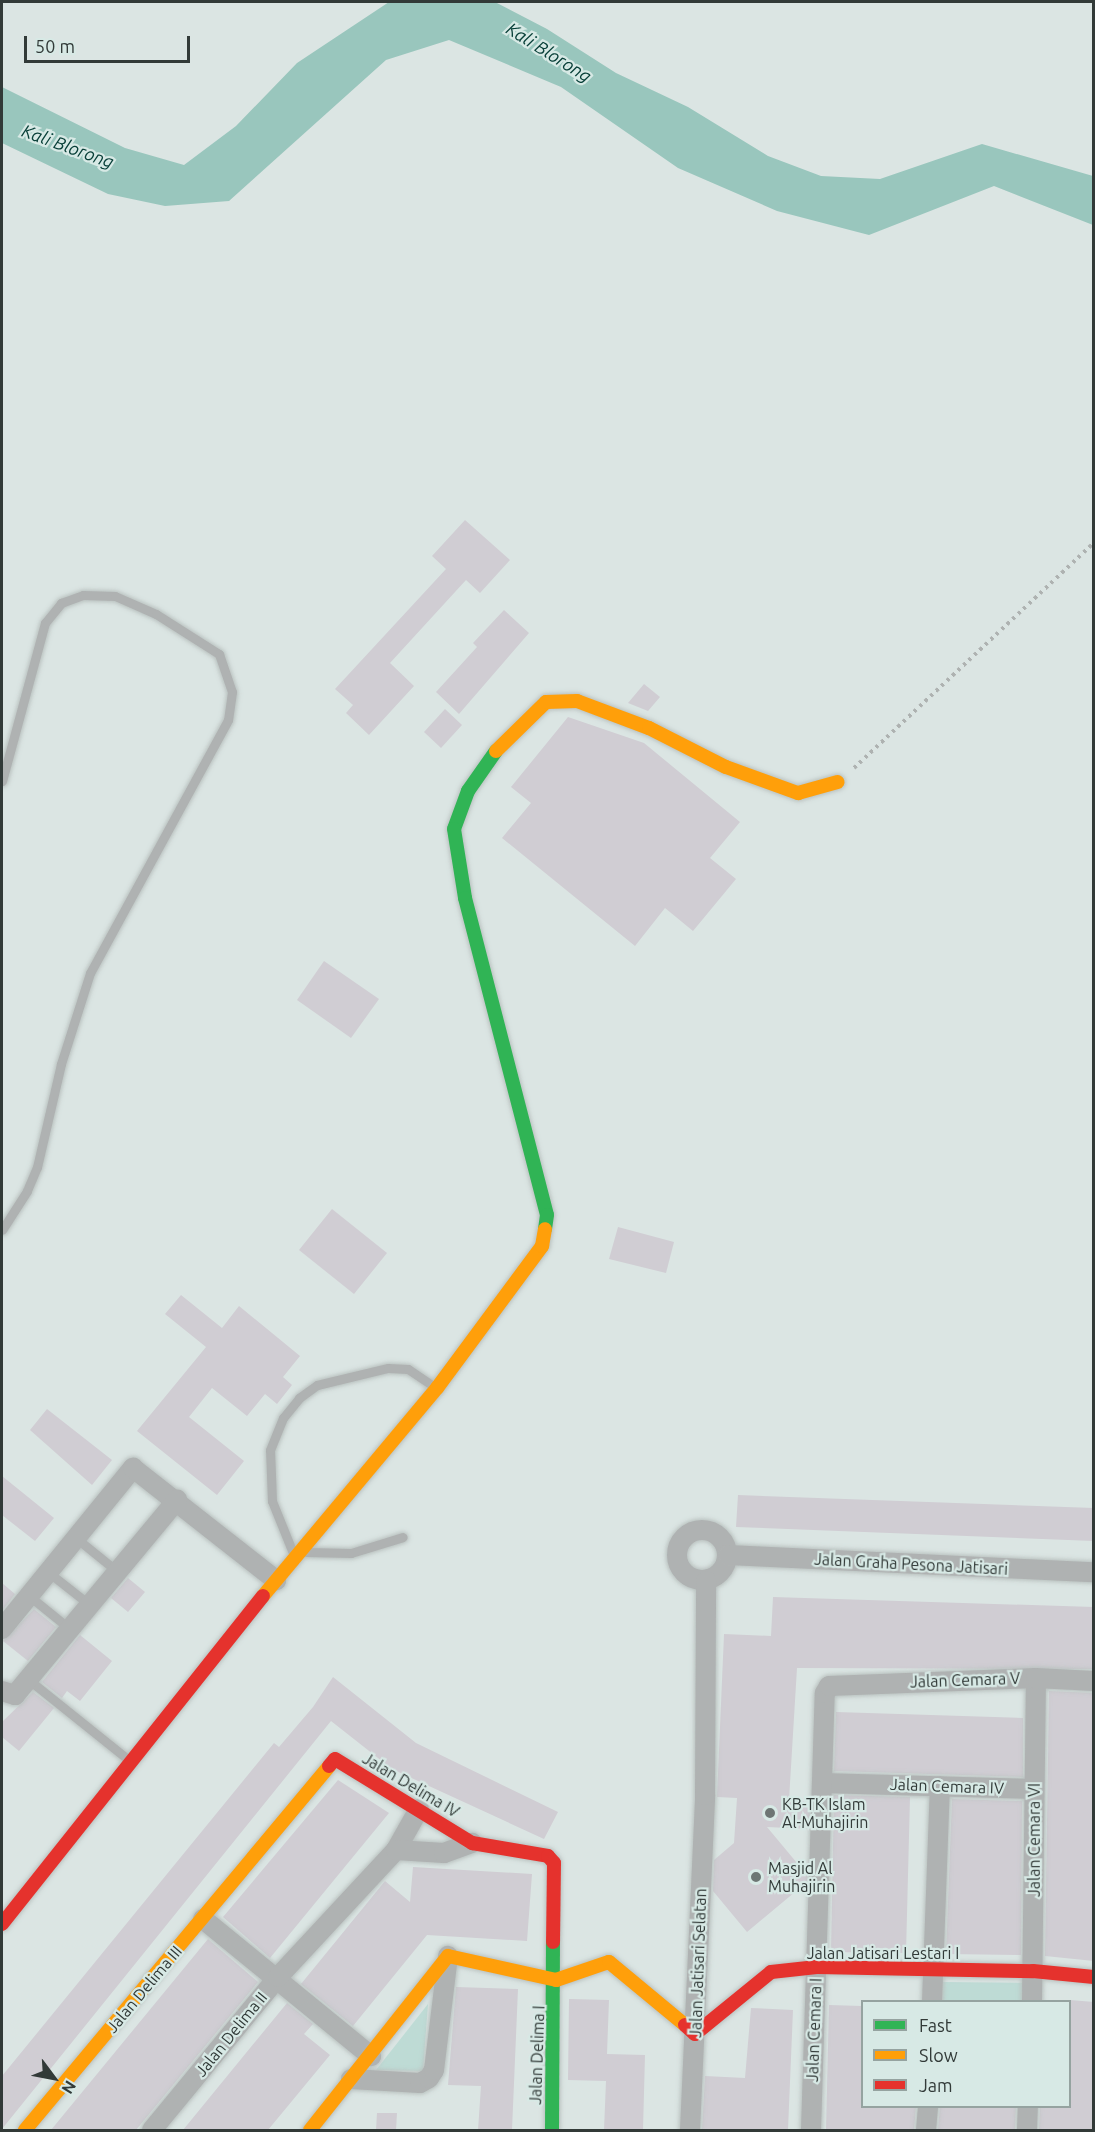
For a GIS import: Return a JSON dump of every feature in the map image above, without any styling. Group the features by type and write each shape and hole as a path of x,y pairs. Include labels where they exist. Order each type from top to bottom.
{"street":[{"path":"2,1924 276,1580 437,1388 535,1261 542,1246 547,1215 465,898 454,829 468,791 497,749 546,702 577,701 650,728 726,767 798,793 838,782"},
{"path":"2,1629 134,1468 276,1580"},
{"path":"2,1691 15,1695 29,1680 177,1500"},
{"path":"698,1530 707,1530 722,1539 728,1555 722,1572 706,1581 682,1572 676,1555 682,1539 698,1530"},
{"name":"Jalan Graha Pesona Jatisari","path":"728,1555 1094,1572"},
{"name":"Jalan Jatisari Selatan","path":"690,2130 705,1795 706,1581"},
{"name":"Jalan Cemara V","path":"836,1683 1036,1678 1094,1681"},
{"name":"Jalan Cemara VI","path":"1032,2000 1036,1678"},
{"name":"Jalan Cemara I","path":"811,2130 825,1693 836,1683"},
{"name":"Jalan Delima IV","path":"203,1919 335,1759 472,1843 548,1856 554,1863 556,1980"},
{"name":"Jalan Cemara IV","path":"823,1783 1034,1789"},
{"path":"932,2000 940,1786"},
{"path":"203,1919 278,1977 396,1850 419,1809"},
{"path":"396,1850 444,1853 472,1843"},
{"name":"Jalan Delima III","path":"25,2130 203,1919"},
{"path":"448,1956 556,1980 609,1962 694,2034"},
{"path":"310,2130 371,2056 448,1956"},
{"path":"351,2079 420,2083 429,2078 434,2070 448,1956"},
{"name":"Jalan Jatisari Lestari I","path":"694,2034 759,1978 771,1972 817,1967 1033,1971 1094,1977"},
{"name":"Jalan Delima II","path":"152,2130 278,1977 371,2056"},
{"name":"Jalan Delima I","path":"552,2130 556,1980"},
{"path":"926,2130 928,2108"},
{"path":"1027,2130 1028,2108"}],"lane":[{"path":"2,782 45,623 60,603 83,595 115,596 208,644 219,654 232,692 228,720 90,973 61,1064 37,1167 27,1191 2,1230"},
{"path":"402,1537 351,1553 298,1554 285,1540 272,1501 270,1450 283,1418 299,1398 317,1385 388,1368 408,1369 437,1388"},
{"path":"76,1538 118,1572"},
{"path":"48,1572 90,1605"},
{"path":"28,1595 70,1629"},
{"path":"29,1680 131,1762"}],"path":[{"path":"838,782 1094,543"}],"shaded area":[{"path":"942,1982 1031,1983 1030,2000 941,2000"},
{"path":"428,2004 423,2071 376,2070"}],"water":[{"name":"Kali Blorong","path":"389,2 495,2 547,29 616,73 688,107 768,156 821,176 880,179 982,144 1093,176 1093,225 994,186 869,235 777,211 678,168 561,87 449,40 386,60 229,201 165,206 108,194 2,143 2,87 125,148 184,165 236,126 297,63"}],"building":[{"path":"465,520 510,560 480,593 466,580 390,663 414,686 369,735 346,713 353,705 335,689 446,569 432,556"},
{"path":"504,610 529,633 459,714 436,692 477,647 473,643"},
{"path":"644,684 660,697 648,711 628,703"},
{"path":"445,709 462,725 441,748 424,732"},
{"path":"568,717 644,743 740,822 710,858 736,879 693,931 665,908 635,946 502,838 531,803 511,787"},
{"path":"324,961 379,999 351,1038 297,1000"},
{"path":"332,1209 387,1253 354,1294 299,1250"},
{"path":"618,1227 674,1242 666,1273 609,1259"},
{"path":"181,1295 222,1328 239,1306 300,1356 283,1377 292,1385 277,1404 265,1394 247,1416 212,1388 189,1417 244,1461 217,1495 137,1431 206,1347 165,1314"},
{"path":"47,1409 112,1460 92,1485 30,1430"},
{"path":"2,1476 54,1518 35,1541 2,1515"},
{"path":"738,1495 1094,1508 1094,1541 736,1527"},
{"path":"128,1578 145,1592 128,1612 111,1598"},
{"path":"2,1583 15,1594 2,1611"},
{"path":"773,1597 1094,1607 1094,1669 797,1668 789,1800 810,1802 809,1829 767,1827 807,1875 807,1882 747,1932 713,1891 714,1860 734,1843 737,1798 717,1797 724,1634 771,1636"},
{"path":"34,1609 56,1627 28,1661 3,1641"},
{"path":"80,1635 112,1661 80,1701 67,1691 62,1698 42,1682"},
{"path":"333,1677 416,1743 558,1812 544,1839 392,1769 331,1721 2,2129 2,2076 274,1743 279,1747 313,1707"},
{"path":"1049,1691 1094,1693 1094,1961 1045,1956"},
{"path":"33,1692 54,1708 19,1751 2,1737 2,1722"},
{"path":"836,1712 1023,1718 1023,1777 834,1771"},
{"path":"338,1780 389,1813 270,1958 223,1917"},
{"path":"834,1795 910,1797 906,1953 831,1952"},
{"path":"952,1799 1022,1801 1021,1955 946,1954"},
{"path":"413,1867 532,1874 527,1941 427,1935 353,2026 301,1984 385,1881 410,1902"},
{"path":"208,1939 258,1982 136,2130 51,2130"},
{"path":"456,1987 518,1989 512,2130 478,2130 481,2086 448,2085"},
{"path":"569,1999 609,2000 607,2054 645,2055 643,2130 604,2130 606,2081 568,2080"},
{"path":"1071,2000 1094,2002 1094,2130 1039,2130 1040,2108 1071,2108"},
{"path":"287,2003 313,2024 304,2034 330,2055 268,2130 183,2130"},
{"path":"829,2005 861,2006 861,2108 916,2108 914,2130 826,2130"},
{"path":"751,2008 793,2010 788,2130 702,2130 705,2076 745,2078"},
{"path":"940,2108 1016,2108 1015,2130 938,2130"},
{"path":"377,2113 397,2113 396,2130 376,2130"}],"traffic: fast":[{"path":"496,751 468,791 454,829 465,898 547,1215 545,1229"},
{"path":"552,2130 553,1942"}],"traffic: slow":[{"path":"496,751 546,702 577,701 649,728 726,767 798,793 838,782"},
{"path":"263,1596 437,1388 542,1246 545,1229"},
{"path":"25,2130 329,1766"},
{"path":"310,2130 448,1956 556,1980 609,1962 685,2025"}],"traffic: jam":[{"path":"2,1924 263,1596"},
{"path":"329,1766 335,1759 472,1843 548,1856 554,1863 553,1942"},
{"path":"685,2025 695,2034 771,1972 817,1967 1033,1971 1094,1977"}],"place":[{"name":"KB-TK Islam Al-Muhajirin","path":"770,1813"},
{"name":"Masjid Al Muhajirin","path":"756,1877"}]}
